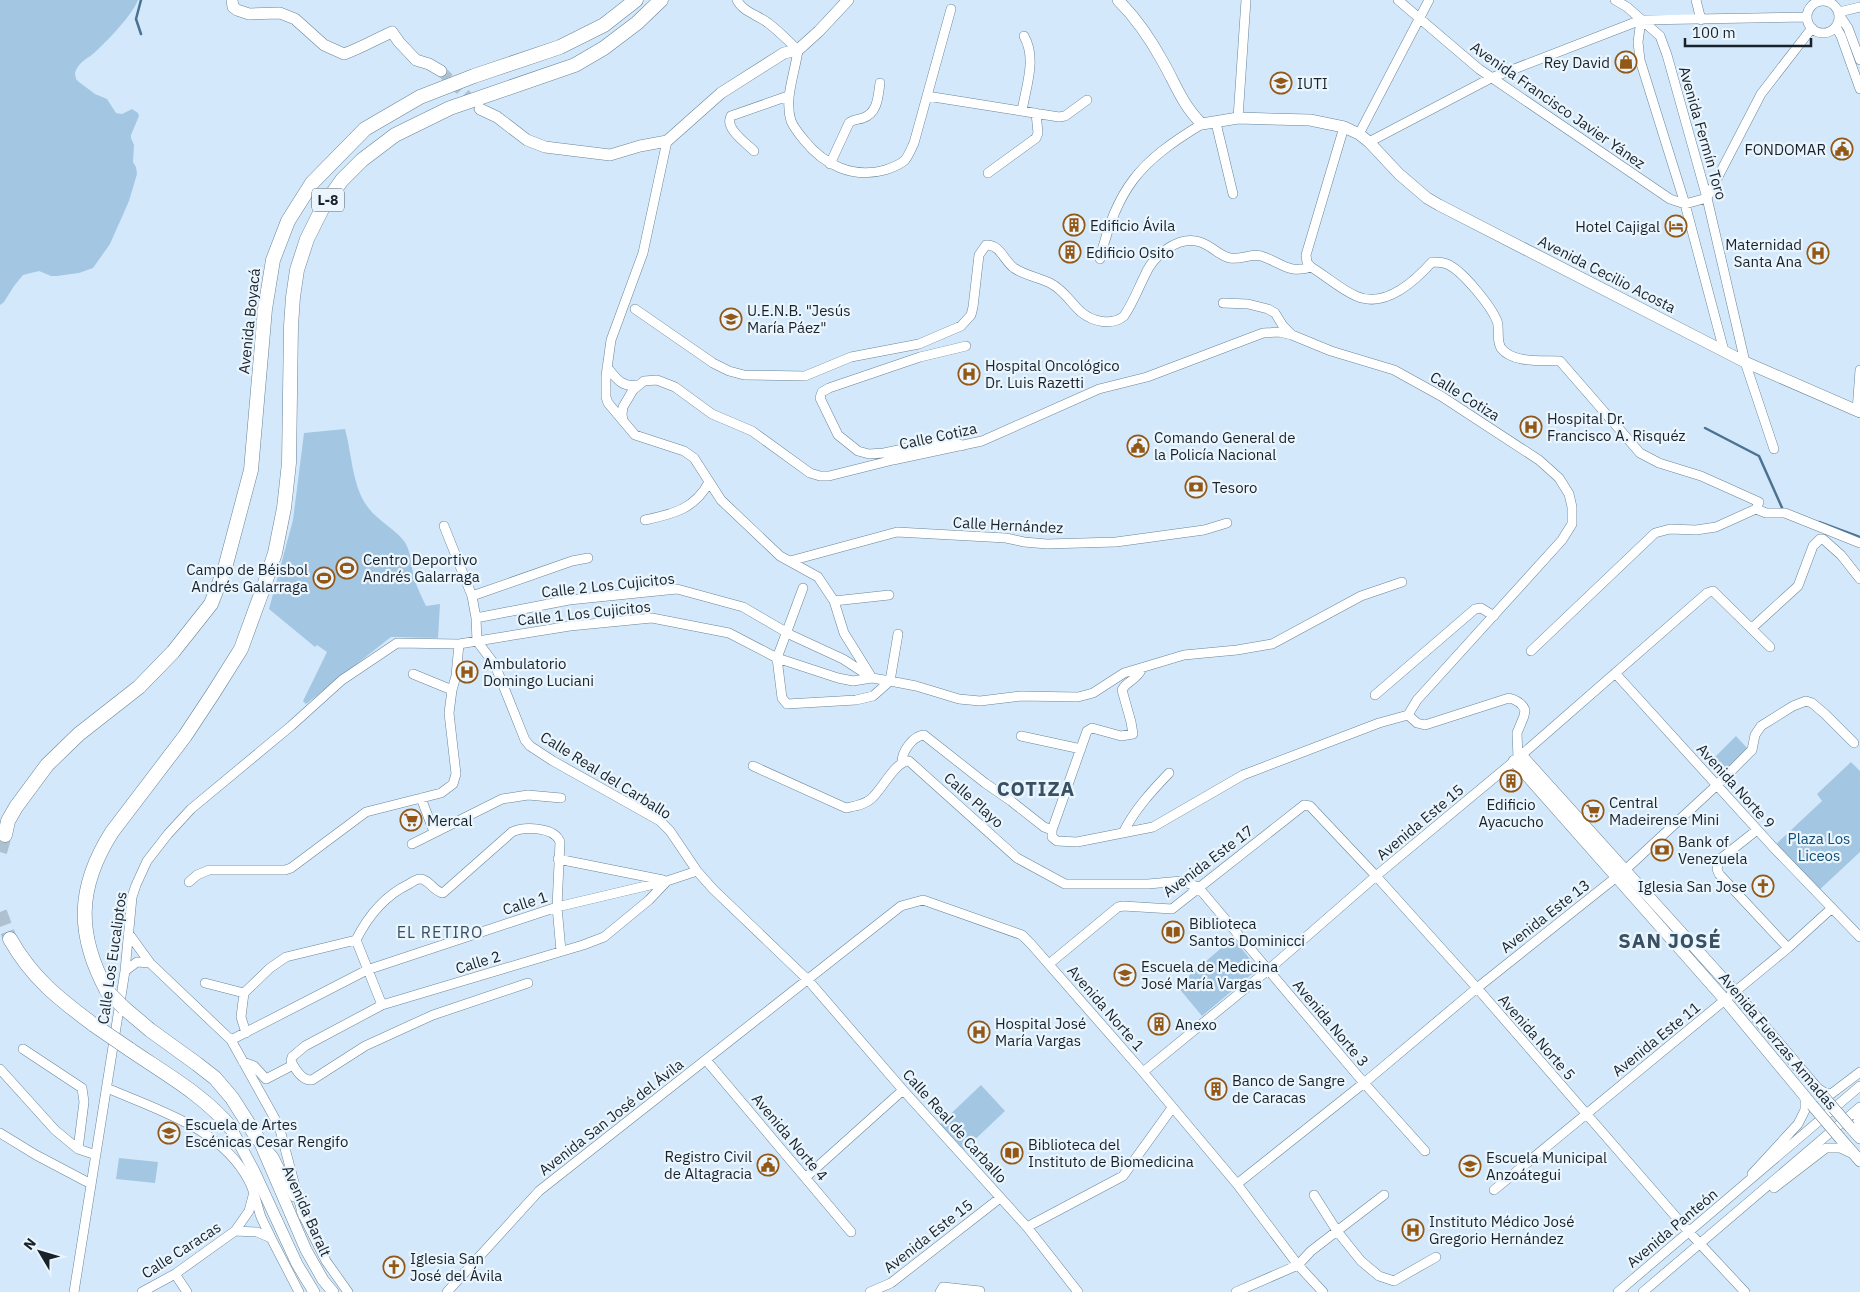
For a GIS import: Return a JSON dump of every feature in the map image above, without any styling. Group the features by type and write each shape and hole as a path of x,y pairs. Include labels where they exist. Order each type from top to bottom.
{"highway":[{"name":"Avenida Boyacá","path":"5,835 8,821 16,807 48,765 79,734 139,687 173,652 211,604 225,568 251,470 265,309 273,260 288,221 312,183 365,129 420,97 474,76 560,47 604,25 636,0"},
{"name":"L-8","path":"258,1139 232,1098 215,1078 150,1030 107,991 98,974 86,936 84,898 89,878 108,839 185,736 241,648 264,586 284,508 289,463 291,326 296,279 307,239 323,208 342,180 362,160 395,135 450,108 575,65 604,48 637,23 661,0"},
{"path":"10,939 23,960 47,989 94,1025 214,1109 231,1128"}],"main road":[{"path":"232,0 234,7 242,12 280,13 295,19 324,45 344,54 364,47 392,32 416,60 429,64 441,71"},
{"path":"480,109 498,117 527,140 544,147 610,155 640,146 667,141 721,93 784,53 798,50 848,0"},
{"path":"1118,0 1141,27 1164,63 1191,114 1202,124"},
{"name":"Avenida Cecilio Acosta","path":"1202,124 1238,118 1310,120 1344,127 1359,134 1369,142 1398,174 1439,206 1745,362 1859,412"},
{"name":"Avenida Fuerzas Armadas","path":"1518,758 1620,874 1857,1158"},
{"name":"Avenida Fuerzas Armadas","path":"1620,874 1734,992 1856,1133"},
{"name":"Avenida Baralt","path":"231,1128 254,1171 297,1264 314,1292"},
{"name":"Avenida Baralt","path":"258,1139 306,1250 323,1280 333,1292"}],"street":[{"path":"737,0 746,11 768,23 798,50 795,71 788,96 791,120 796,130 807,144 830,164 860,173 879,172 904,162 914,143 951,9"},
{"path":"1238,118 1246,0"},
{"name":"Avenida Francisco Javier Yánez","path":"1398,0 1491,78 1670,199 1685,204"},
{"path":"1359,134 1429,0"},
{"name":"Avenida Fermín Toro","path":"1616,0 1627,7 1660,36 1707,198 1745,362 1774,449"},
{"path":"1696,0 1701,20"},
{"path":"1840,14 1836,27 1832,31 1823,33 1812,28 1807,17 1809,8 1815,1 1831,2 1836,6 1848,28 1860,60"},
{"path":"1840,14 1860,7"},
{"path":"1369,142 1491,78 1641,20 1807,17"},
{"path":"1641,20 1638,42 1640,60 1685,204 1724,351"},
{"path":"1836,27 1860,89"},
{"path":"1685,204 1707,198 1761,94 1812,28"},
{"path":"1022,111 1031,57 1024,36"},
{"path":"830,164 848,123 867,117 873,111 877,103 880,84"},
{"path":"754,151 729,126 731,116 788,96"},
{"path":"927,96 1059,117 1066,116 1087,100"},
{"path":"988,172 1036,138 1038,133 1036,113"},
{"path":"1216,123 1233,194"},
{"path":"1100,259 1116,206 1131,181 1150,161 1182,136 1202,124"},
{"path":"1344,127 1306,255 1307,262 1311,267 1355,296 1375,300 1403,289 1432,262 1449,264 1462,275 1488,304 1498,324 1498,337 1501,348 1518,358 1560,361 1640,453 1659,463 1701,476 1759,502 1756,509 1716,527 1696,530 1670,529 1655,533 1531,651"},
{"path":"667,141 643,253 614,333 607,367 606,397 611,408 635,435 684,451 694,458 721,500 780,556 818,577 834,601 844,633 872,678 916,686 959,700 980,701 1021,696 1078,697 1093,693 1124,672 1184,655 1237,650 1272,644 1361,596 1402,582"},
{"path":"635,309 713,363 729,370 744,375 805,376 851,357 919,344 960,326 971,315 979,255 986,245 997,248 1013,267 1026,275 1050,283 1060,289 1083,313 1111,323 1118,321 1124,316 1150,266 1160,256 1181,242 1190,240 1201,242 1229,258 1262,256 1292,270 1303,270 1311,267"},
{"path":"1223,303 1248,304 1268,309 1275,313 1283,326 1292,335"},
{"name":"Calle Cotiza","path":"638,385 650,380 670,384 712,414 752,431 810,472 820,476 829,476 892,460 982,442 1099,389 1147,377 1263,333 1279,332 1292,335 1331,351 1394,370 1418,382 1530,455 1559,478 1569,494 1572,507 1572,524 1562,540 1417,700 1408,715"},
{"path":"962,446 956,440 950,438 884,453 870,454 858,451 839,437 820,398 822,392 829,388 920,357 966,346"},
{"path":"607,367 622,383 631,386 638,385"},
{"path":"1859,412 1860,370"},
{"path":"623,421 623,407 638,385"},
{"path":"645,520 663,516 688,506 703,493 709,482"},
{"path":"1756,509 1766,513 1784,513 1860,543"},
{"name":"Calle Hernández","path":"790,561 897,532 1006,538 1048,544 1116,542 1204,530 1227,523"},
{"path":"444,526 472,596 476,618 477,641"},
{"path":"1770,648 1752,628 1798,586 1813,546 1820,539 1842,555 1860,579"},
{"path":"472,596 572,561 588,558"},
{"name":"Calle 2 Los Cujicitos","path":"476,618 569,600 672,588 743,607 787,633 842,660 872,678"},
{"path":"803,588 777,658 782,698 787,704 856,700 873,696 890,681 898,634"},
{"name":"Avenida Este 15","path":"1143,1072 1268,970 1713,590 1752,628"},
{"path":"834,601 889,594"},
{"path":"1375,694 1475,609 1481,608 1494,616"},
{"name":"Calle 1 Los Cujicitos","path":"477,641 570,626 652,618 729,633 777,658 838,678 853,681 872,678"},
{"name":"Calle Los Eucaliptos","path":"74,1292 125,971 132,898 148,861 168,834 191,809 291,726 342,680 392,645 396,643 459,644 477,641"},
{"name":"Calle Real del Carballo","path":"477,641 495,665 525,740 530,746 553,762 660,821 670,831 697,871 713,889 808,980"},
{"path":"189,882 197,875 209,870 285,870 291,868 366,812 441,793 449,788 453,784 456,774 450,713 459,644"},
{"path":"1142,668 1136,678 1124,686 1122,690 1131,722 1132,734 1121,736 1092,728 1087,731 1052,830 1052,837 1057,841 1077,842 1154,827 1243,775 1379,723 1408,715 1417,723 1425,725 1509,698 1514,699 1525,710 1516,733 1518,758"},
{"name":"Avenida Norte 9","path":"1615,673 1757,830 1860,937"},
{"path":"413,674 452,690"},
{"name":"Avenida Este 13","path":"1237,1184 1364,1083 1476,988 1620,874 1717,785 1752,750 1754,735 1761,726 1793,706 1806,701 1818,708 1854,743"},
{"path":"753,766 846,808 861,805 871,800 902,762 906,749 916,738 924,735 1044,827 1052,830"},
{"path":"1021,736 1080,749"},
{"name":"Calle Playo","path":"902,762 909,761 915,766 1017,858 1065,884 1148,884 1182,881 1198,887"},
{"path":"1123,833 1131,816 1142,801 1169,773"},
{"path":"412,844 502,799 528,795 561,798"},
{"path":"421,798 434,832"},
{"name":"Avenida Norte 5","path":"1304,805 1313,808 1376,876 1689,1232 1745,1292"},
{"name":"Avenida Este 17","path":"1049,964 1118,907 1172,909 1304,805"},
{"path":"246,1033 241,1017 244,993 270,968 286,957 356,940 366,921 382,901 401,887 419,879 426,880 439,893 443,893 512,832 519,829 550,831 558,836 560,842 557,907 561,951"},
{"path":"1757,830 1719,860 1717,869 1788,948"},
{"path":"558,859 667,881"},
{"name":"Calle 1","path":"231,1040 368,970 557,907 667,881 697,871"},
{"name":"Calle 2","path":"243,1062 257,1068 266,1079 292,1063 292,1057 305,1046 382,1005 604,937 649,900 667,881"},
{"name":"Avenida Norte 3","path":"1198,887 1425,1152"},
{"name":"Avenida Norte 1","path":"808,980 901,906 924,900 1022,935 1143,1072 1237,1184 1298,1265 1323,1292"},
{"name":"Avenida Este 11","path":"1494,1190 1788,948 1832,908"},
{"path":"130,934 150,963 231,1040 279,1126 303,1216"},
{"path":"356,940 382,1005"},
{"path":"125,971 137,962 150,963"},
{"name":"Avenida San José del Ávila","path":"447,1292 539,1191 808,980"},
{"name":"Calle Real de Carballo","path":"808,980 903,1090 1027,1227 1078,1292"},
{"path":"205,983 244,993"},
{"path":"292,1063 304,1079 307,1081 312,1080 365,1046 433,1016 528,984"},
{"path":"23,1049 82,1088 84,1102 78,1149"},
{"name":"Avenida Norte 4","path":"706,1060 851,1232"},
{"path":"0,1069 55,1130 78,1149 96,1155"},
{"path":"1819,1092 1831,1094 1860,1072"},
{"name":"Avenida Panteón","path":"1618,1292 1860,1086"},
{"path":"107,1088 164,1112 208,1136 222,1147 249,1181 261,1218 300,1292"},
{"path":"806,1177 903,1090"},
{"name":"Avenida Panteón","path":"1744,1186 1755,1170 1798,1124 1808,1101"},
{"name":"Avenida Panteón","path":"1643,1292 1860,1107"},
{"path":"1027,1227 1123,1176 1172,1108"},
{"path":"1856,1133 1860,1115"},
{"path":"0,1133 36,1155 91,1184"},
{"name":"Avenida Baralt","path":"258,1139 274,1157 326,1261 348,1292"},
{"name":"Avenida Panteón","path":"1754,1198 1773,1189 1826,1148 1840,1148 1857,1158"},
{"name":"Calle Caracas","path":"142,1292 175,1274 235,1231 249,1211 252,1203 253,1195 249,1181"},
{"path":"1314,1195 1337,1231 1361,1261 1379,1276 1394,1281 1436,1257"},
{"path":"1236,1292 1298,1265 1311,1251 1384,1195"},
{"name":"Avenida Este 15","path":"870,1292 891,1283 1000,1198"},
{"path":"235,1231 256,1232 271,1238"},
{"path":"175,1274 188,1292"},
{"path":"940,1292 943,1287 980,1291"}],"green space":[{"path":"0,0 138,0 130,14 118,28 93,54 80,64 75,73 76,79 79,82 95,94 107,99 116,113 122,114 132,109 139,116 131,135 134,145 133,162 137,174 129,201 110,244 93,268 79,273 57,276 51,276 39,271 23,275 0,305"},
{"name":"Centro Deportivo Andrés Galarraga","path":"345,429 355,479 362,498 371,511 398,534 406,544 415,581 426,606 440,604 438,638 391,637 306,704 303,701 327,652 317,645 315,647 269,609 293,520 304,433"},
{"path":"1736,736 1748,749 1721,776 1709,763"},
{"name":"Plaza Los Liceos","path":"1851,762 1860,771 1860,852 1817,892 1773,847 1822,801 1817,794"},
{"path":"1233,938 1258,969 1202,1016 1177,986"},
{"path":"981,1085 1005,1111 964,1150 940,1124"},
{"path":"119,1158 158,1162 155,1183 116,1179"}],"waterway":[{"path":"141,0 136,19 141,34"},
{"path":"1705,428 1759,456 1783,510"},
{"path":"1819,522 1860,537"}],"tunnel":[{"path":"441,71 477,106"},
{"path":"0,852 5,835"},
{"path":"0,912 10,939"}],"place":[{"name":"Rey David","path":"1626,62"},
{"name":"IUTI","path":"1281,83"},
{"name":"FONDOMAR","path":"1842,149"},
{"name":"Edificio Ávila","path":"1074,225"},
{"name":"Hotel Cajigal","path":"1676,226"},
{"name":"Edificio Osito","path":"1070,252"},
{"name":"Maternidad Santa Ana","path":"1818,253"},
{"name":"U.E.N.B. \"Jesús María Páez\"","path":"731,319"},
{"name":"Hospital Oncológico Dr. Luis Razetti","path":"969,374"},
{"name":"Hospital Dr. Francisco A. Risquéz","path":"1531,427"},
{"name":"Comando General de la Policía Nacional","path":"1138,446"},
{"name":"Tesoro","path":"1196,487"},
{"name":"Centro Deportivo Andrés Galarraga","path":"347,568"},
{"name":"Campo de Béisbol Andrés Galarraga","path":"324,578"},
{"name":"Ambulatorio Domingo Luciani","path":"467,672"},
{"name":"Edificio Ayacucho","path":"1511,781"},
{"name":"Central Madeirense Mini","path":"1593,811"},
{"name":"Mercal","path":"411,820"},
{"name":"Bank of Venezuela","path":"1662,850"},
{"name":"Iglesia San Jose","path":"1763,886"},
{"name":"Biblioteca Santos Dominicci","path":"1173,932"},
{"name":"Escuela de Medicina José María Vargas","path":"1125,975"},
{"name":"Anexo","path":"1159,1024"},
{"name":"Hospital José María Vargas","path":"979,1032"},
{"name":"Banco de Sangre de Caracas","path":"1216,1089"},
{"name":"Escuela de Artes Escénicas Cesar Rengifo","path":"169,1133"},
{"name":"Biblioteca del Instituto de Biomedicina","path":"1012,1153"},
{"name":"Registro Civil de Altagracia","path":"768,1165"},
{"name":"Escuela Municipal Anzoátegui","path":"1470,1166"},
{"name":"Instituto Médico José Gregorio Hernández","path":"1413,1230"},
{"name":"Iglesia San José del Ávila","path":"394,1267"}],"district":[{"name":"COTIZA","path":"1036,788"},
{"name":"EL RETIRO","path":"440,932"},
{"name":"SAN JOSÉ","path":"1670,940"}]}
